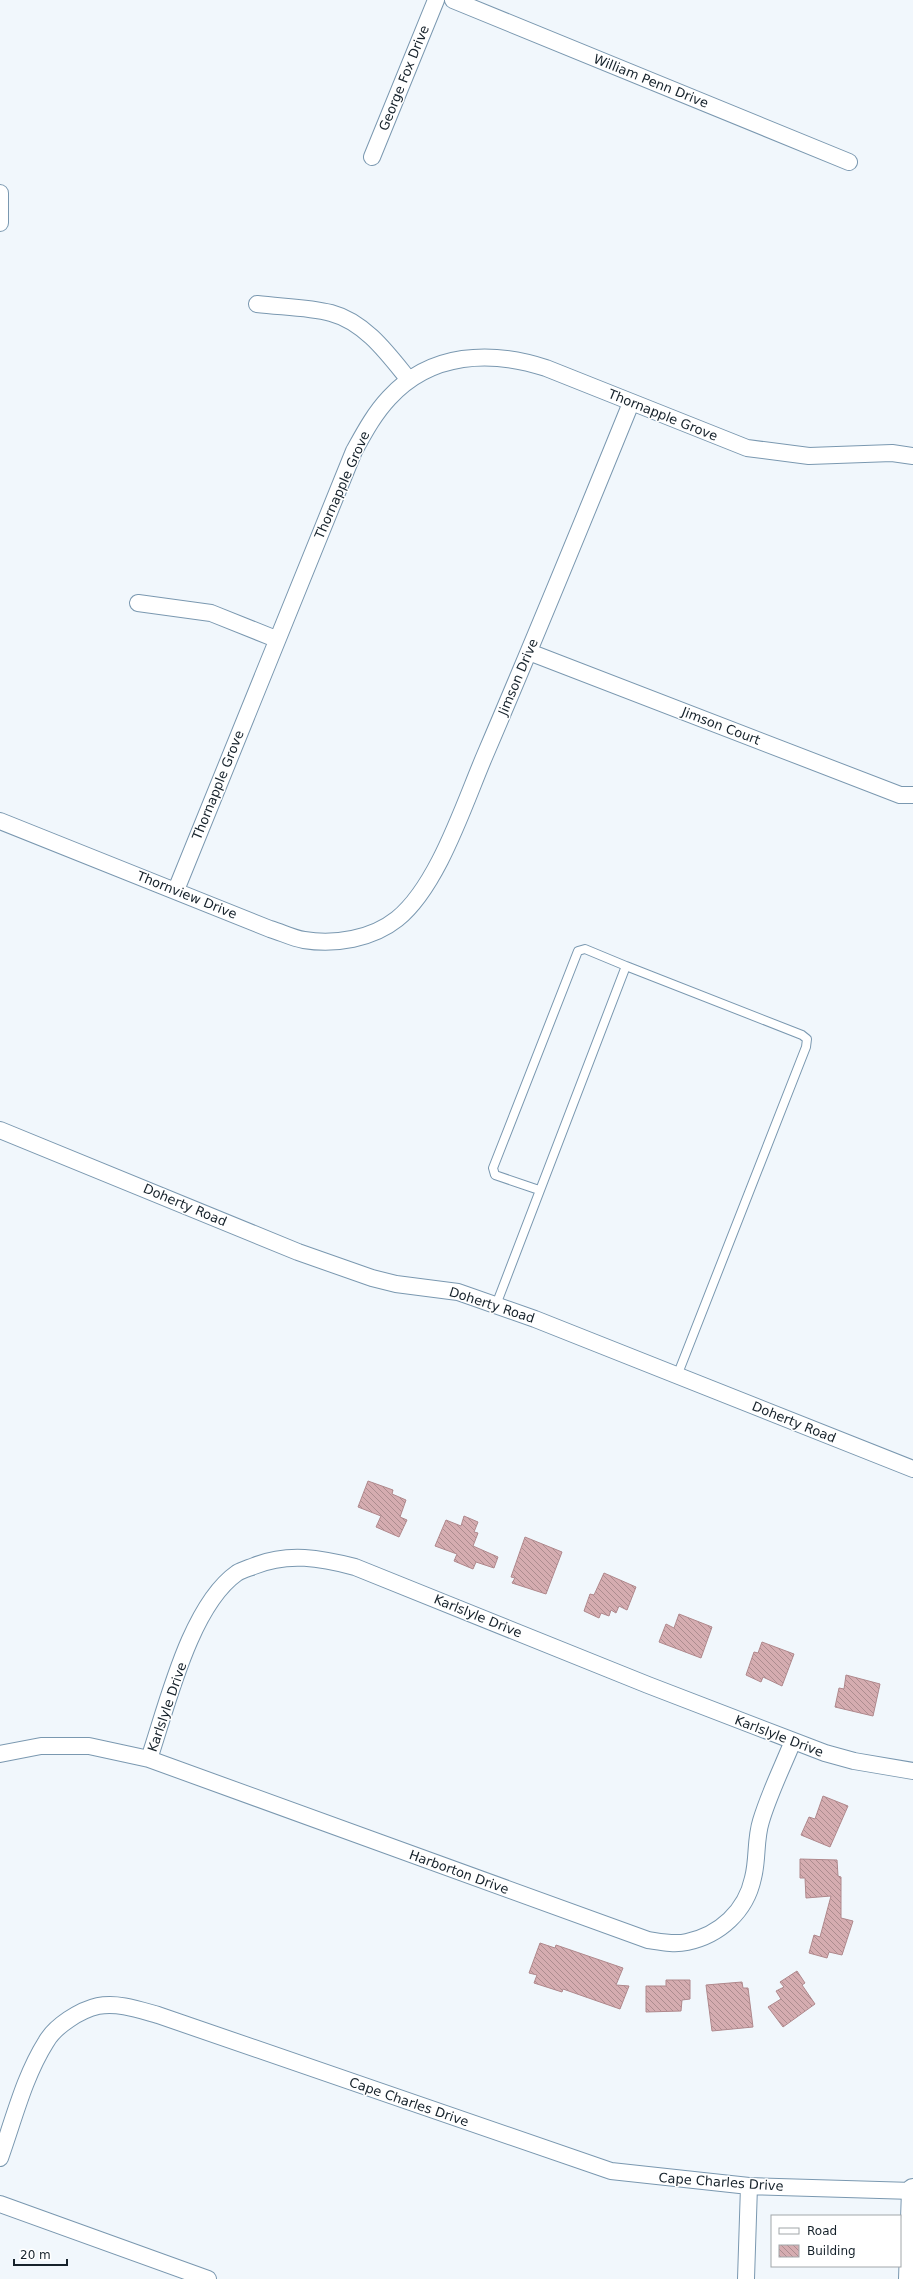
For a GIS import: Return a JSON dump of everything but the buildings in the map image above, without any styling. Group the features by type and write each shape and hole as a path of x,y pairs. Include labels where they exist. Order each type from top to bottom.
{"main road":[{"path":"910,2279 913,2190"}],"street":[{"name":"George Fox Drive","path":"372,157 436,0"},
{"name":"William Penn Drive","path":"453,0 849,162"},
{"path":"0,193 0,223"},
{"path":"257,304 331,313 348,320 366,332 391,357 409,380"},
{"name":"Thornapple Grove","path":"176,890 276,639 354,451 370,422 389,398 409,380 455,360 476,356 499,357 524,361 546,368 747,448 809,456 892,452 913,456"},
{"name":"Jimson Drive","path":"378,931 396,920 413,905 436,868 529,652 631,403"},
{"path":"138,602 211,613 276,639"},
{"name":"Jimson Court","path":"529,652 900,795 913,795"},
{"name":"Thornview Drive","path":"0,821 303,940 341,942 378,931"},
{"name":"Doherty Road","path":"0,1130 298,1252 364,1275 396,1284 458,1292 496,1305 913,1470"},
{"name":"Karlslyle Drive","path":"149,1760 191,1636 204,1610 237,1573 265,1561 293,1557 325,1559 355,1567 793,1742 854,1761 913,1771"},
{"name":"Harborton Drive","path":"0,1754 41,1746 88,1746 149,1760 648,1940 669,1943 687,1942 706,1935 723,1926 737,1913 748,1896 753,1879 757,1840 761,1820 793,1742"},
{"name":"Cape Charles Drive","path":"0,2158 28,2077 46,2040 62,2025 78,2015 98,2006 118,2006 158,2015 611,2171 749,2186 913,2190"},
{"path":"746,2279 749,2186"},
{"path":"0,2204 208,2279"}],"lane":[{"path":"539,1190 495,1175 492,1168 578,951 585,949 802,1035 807,1039 806,1047 677,1376"},
{"path":"496,1305 626,966"}]}
